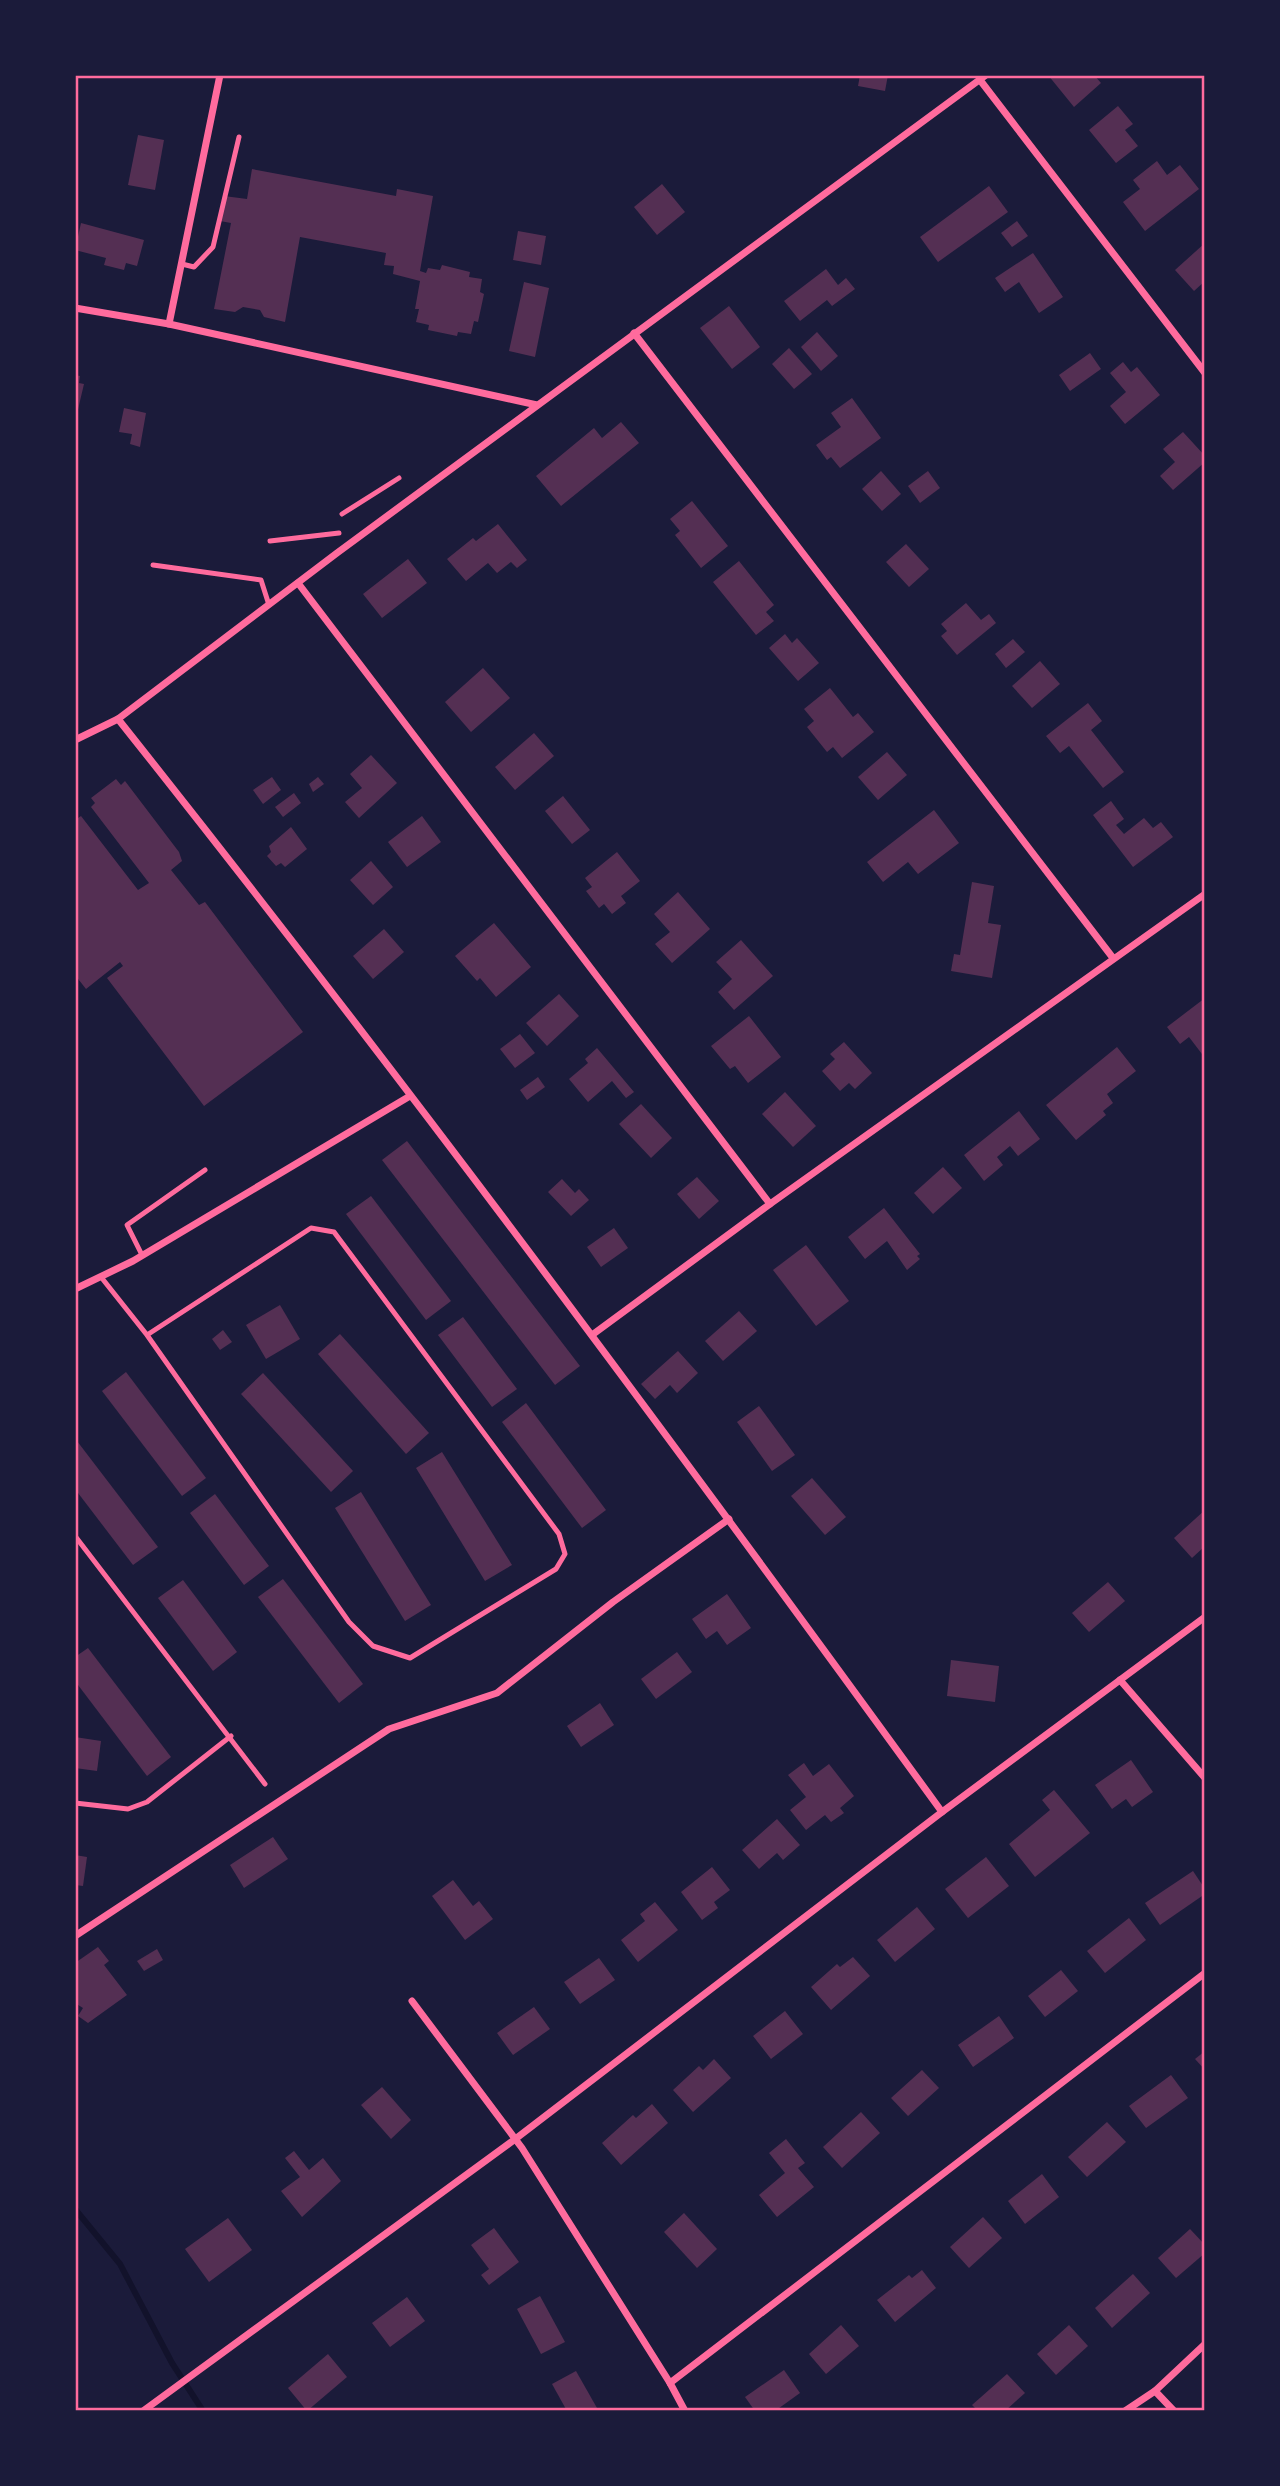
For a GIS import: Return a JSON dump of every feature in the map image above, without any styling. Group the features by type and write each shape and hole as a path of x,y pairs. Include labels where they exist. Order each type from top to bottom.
{"street":[{"path":"169,324 220,75"},
{"path":"75,740 118,719 634,333 983,78 1205,373"},
{"path":"75,308 169,324 537,405"},
{"path":"634,333 1113,958"},
{"path":"298,583 769,1204"},
{"path":"118,719 273,914 592,1335 942,1812"},
{"path":"592,1335 769,1204 1205,894"},
{"path":"75,1289 142,1255 410,1096"},
{"path":"75,1936 389,1729 497,1693 613,1602 729,1519"},
{"path":"142,2411 514,2140 942,1812 1205,1617"},
{"path":"1120,1680 1205,1778"},
{"path":"670,2383 1205,1973"},
{"path":"412,2001 514,2140 670,2383 685,2411"},
{"path":"1125,2411 1155,2391 1205,2344"},
{"path":"1155,2391 1174,2411"}],"lane":[{"path":"182,264 194,267 213,247 239,137"},
{"path":"342,514 399,478"},
{"path":"270,541 339,533"},
{"path":"153,565 261,580 269,606"},
{"path":"142,1255 127,1225 205,1170"},
{"path":"101,1277 147,1335 349,1622 373,1646 410,1658 556,1569 565,1554 559,1534 334,1232 311,1227 147,1335"},
{"path":"75,1536 231,1736 265,1784"},
{"path":"75,1803 128,1808 147,1802 231,1736"}],"building":[{"path":"860,75 888,75 885,91 858,86"},
{"path":"1048,75 1094,75 1101,83 1074,107"},
{"path":"1118,106 1133,124 1125,130 1138,146 1116,163 1089,130"},
{"path":"138,135 164,140 155,190 128,185"},
{"path":"1157,161 1167,175 1180,165 1199,189 1145,231 1123,202 1140,189 1133,180"},
{"path":"252,169 396,196 397,189 433,196 420,271 426,273 428,268 440,270 442,265 470,272 469,277 482,279 480,292 484,294 478,322 474,321 471,334 458,332 457,336 428,330 429,325 416,322 419,309 415,309 420,281 393,274 394,266 384,265 386,253 300,237 285,322 264,317 260,310 243,307 235,312 214,309 231,223 220,221 224,196 247,199"},
{"path":"662,184 685,212 657,235 634,207"},
{"path":"989,186 1008,212 938,262 920,237"},
{"path":"1017,221 1028,236 1012,247 1001,233"},
{"path":"81,223 144,240 137,266 126,263 124,270 104,265 106,258 75,250"},
{"path":"518,231 546,236 541,265 513,260"},
{"path":"1205,243 1205,281 1194,291 1175,270"},
{"path":"1033,253 1063,297 1039,313 1019,282 1005,292 995,278"},
{"path":"826,269 838,285 846,278 855,289 832,306 827,300 800,321 784,301"},
{"path":"524,282 549,288 535,357 509,351"},
{"path":"729,306 760,347 732,369 700,328"},
{"path":"817,332 838,356 821,371 801,347"},
{"path":"789,348 812,374 794,389 772,364"},
{"path":"1090,353 1101,369 1070,391 1059,375"},
{"path":"1123,362 1131,372 1137,367 1160,395 1125,424 1110,406 1126,392 1110,373"},
{"path":"75,375 80,376 79,383 84,384 76,418"},
{"path":"852,398 881,438 840,468 831,457 827,460 816,445 841,427 831,413"},
{"path":"124,408 146,413 140,447 130,444 132,434 119,432"},
{"path":"621,422 639,443 561,506 536,476 594,428 602,438"},
{"path":"1183,432 1205,456 1205,462 1173,490 1160,476 1175,462 1163,449"},
{"path":"881,471 901,494 882,511 862,489"},
{"path":"928,471 940,488 920,503 908,486"},
{"path":"692,501 728,546 701,568 675,535 680,531 670,519"},
{"path":"498,524 527,560 517,568 511,562 497,573 488,563 466,581 447,559 473,538 476,541"},
{"path":"906,544 929,569 909,587 886,562"},
{"path":"408,559 427,583 382,618 363,594"},
{"path":"739,561 774,605 766,612 774,621 756,635 713,582"},
{"path":"966,603 981,620 989,614 996,623 957,655 941,636 947,631 941,624"},
{"path":"785,634 792,643 797,638 819,663 798,681 769,648"},
{"path":"1013,639 1025,652 1006,668 995,654"},
{"path":"1040,661 1060,684 1032,708 1012,686"},
{"path":"483,668 510,698 471,732 445,702"},
{"path":"830,688 853,717 858,713 874,732 842,758 833,747 827,752 807,727 814,721 804,709"},
{"path":"1088,703 1102,721 1091,730 1124,772 1103,788 1069,746 1060,753 1046,736"},
{"path":"534,733 554,756 515,790 495,767"},
{"path":"887,752 907,775 878,800 858,777"},
{"path":"371,755 397,783 359,818 345,802 362,788 350,774"},
{"path":"272,777 281,790 263,804 253,790"},
{"path":"318,777 324,784 313,792 309,784"},
{"path":"116,779 121,785 125,781 179,852 182,861 171,870 199,905 205,902 303,1032 204,1106 107,978 123,966 120,962 86,989 75,975 75,820 81,816 138,890 149,883 91,807 95,803 91,798"},
{"path":"294,793 301,803 283,817 275,807"},
{"path":"563,796 590,830 572,844 545,811"},
{"path":"1111,801 1124,819 1116,825 1124,834 1144,818 1153,828 1161,822 1173,837 1133,867 1093,815"},
{"path":"934,810 959,843 918,874 908,862 883,882 867,862"},
{"path":"422,816 441,842 407,867 388,842"},
{"path":"291,827 307,849 285,867 281,863 276,866 267,856 271,852 269,846"},
{"path":"617,852 640,881 621,896 626,903 612,914 604,904 599,908 586,891 592,887 585,878"},
{"path":"371,861 393,887 373,905 350,880"},
{"path":"972,882 994,886 988,923 1001,925 992,978 951,971 954,954 960,955"},
{"path":"678,892 710,929 672,963 655,944 670,932 654,914"},
{"path":"494,923 531,967 496,997 480,978 477,981 455,956"},
{"path":"384,929 404,952 373,979 353,956"},
{"path":"741,940 773,976 734,1010 718,992 732,979 716,962"},
{"path":"559,994 579,1016 547,1046 526,1023"},
{"path":"1205,998 1205,1058 1189,1037 1180,1044 1167,1027"},
{"path":"749,1016 781,1057 748,1083 735,1066 730,1069 711,1046"},
{"path":"520,1034 535,1053 515,1068 500,1049"},
{"path":"844,1042 872,1073 855,1089 849,1083 840,1091 822,1071 835,1059 830,1054"},
{"path":"1117,1047 1136,1071 1107,1094 1113,1103 1103,1111 1106,1115 1076,1140 1046,1105"},
{"path":"597,1048 634,1092 626,1098 612,1081 588,1102 569,1079 588,1063 585,1059"},
{"path":"538,1077 545,1087 527,1100 520,1090"},
{"path":"785,1092 816,1126 793,1147 762,1114"},
{"path":"641,1104 672,1138 651,1158 619,1124"},
{"path":"1019,1111 1040,1139 1018,1156 1010,1146 997,1157 1003,1165 984,1181 964,1155"},
{"path":"407,1141 580,1366 555,1385 382,1160"},
{"path":"943,1167 962,1188 933,1214 914,1193"},
{"path":"697,1177 719,1201 699,1219 677,1194"},
{"path":"562,1179 575,1193 579,1189 589,1200 571,1216 548,1192"},
{"path":"371,1196 451,1301 426,1320 346,1214"},
{"path":"884,1208 920,1254 917,1256 920,1259 907,1270 887,1241 865,1259 848,1237"},
{"path":"614,1228 628,1248 601,1267 587,1247"},
{"path":"806,1245 849,1301 816,1326 773,1270"},
{"path":"280,1305 300,1339 266,1359 246,1325"},
{"path":"739,1311 757,1331 723,1361 705,1341"},
{"path":"463,1317 517,1389 492,1407 438,1335"},
{"path":"223,1330 232,1342 220,1350 212,1339"},
{"path":"340,1334 429,1433 406,1454 318,1354"},
{"path":"678,1351 698,1373 677,1393 670,1385 655,1399 641,1384"},
{"path":"126,1372 206,1478 182,1496 102,1391"},
{"path":"263,1373 353,1471 331,1492 241,1394"},
{"path":"526,1403 606,1510 582,1528 502,1422"},
{"path":"759,1406 795,1455 772,1471 737,1422"},
{"path":"77,1441 158,1547 133,1565 75,1489"},
{"path":"442,1452 512,1565 485,1581 416,1468"},
{"path":"812,1478 846,1517 825,1535 791,1496"},
{"path":"361,1492 431,1605 405,1621 335,1508"},
{"path":"215,1494 269,1566 244,1585 190,1513"},
{"path":"1205,1510 1205,1546 1192,1558 1174,1538"},
{"path":"283,1579 363,1684 339,1703 258,1597"},
{"path":"183,1580 237,1652 213,1671 158,1598"},
{"path":"1108,1582 1125,1601 1089,1632 1072,1613"},
{"path":"727,1594 751,1628 727,1645 717,1631 706,1639 692,1619"},
{"path":"88,1648 171,1757 147,1776 75,1681 75,1657"},
{"path":"677,1652 692,1672 656,1699 641,1679"},
{"path":"951,1660 999,1666 995,1702 947,1696"},
{"path":"600,1703 614,1725 581,1747 567,1726"},
{"path":"75,1737 101,1741 97,1771 75,1768"},
{"path":"1131,1760 1153,1792 1132,1807 1126,1799 1112,1809 1095,1785"},
{"path":"804,1763 813,1776 829,1764 854,1796 840,1808 844,1813 831,1822 825,1815 806,1830 790,1810 806,1797 788,1775"},
{"path":"1054,1790 1090,1833 1035,1877 1009,1844 1050,1810 1042,1800"},
{"path":"777,1819 800,1845 783,1860 777,1853 759,1869 742,1850"},
{"path":"273,1837 288,1859 244,1888 230,1865"},
{"path":"75,1855 87,1857 83,1886 75,1885"},
{"path":"986,1857 1009,1886 968,1918 945,1889"},
{"path":"712,1867 730,1890 714,1902 718,1908 702,1920 681,1892"},
{"path":"1193,1871 1205,1889 1205,1894 1160,1925 1145,1903"},
{"path":"453,1880 473,1906 479,1901 493,1919 465,1940 432,1896"},
{"path":"655,1902 678,1930 638,1962 621,1940 645,1921 640,1914"},
{"path":"917,1907 935,1929 895,1962 877,1940"},
{"path":"1129,1918 1146,1940 1105,1973 1087,1951"},
{"path":"98,1947 109,1961 104,1965 127,1995 88,2023 78,2016 83,2008 75,2003 78,1994 75,1990 75,1963"},
{"path":"157,1949 163,1960 144,1971 137,1961"},
{"path":"853,1957 870,1976 831,2010 811,1987 837,1964 840,1967"},
{"path":"599,1958 615,1980 580,2004 564,1982"},
{"path":"1061,1970 1078,1991 1045,2017 1028,1996"},
{"path":"534,2007 550,2029 513,2055 497,2033"},
{"path":"785,2011 803,2034 771,2059 753,2036"},
{"path":"999,2016 1014,2038 973,2067 958,2045"},
{"path":"1205,2051 1205,2070 1195,2059"},
{"path":"714,2059 731,2078 693,2112 673,2090 699,2066 703,2070"},
{"path":"922,2070 939,2088 908,2116 891,2098"},
{"path":"1171,2075 1188,2098 1146,2128 1129,2106"},
{"path":"382,2087 411,2120 391,2139 361,2105"},
{"path":"652,2104 668,2123 621,2165 602,2143 633,2115 636,2118"},
{"path":"861,2112 880,2133 842,2168 823,2147"},
{"path":"1107,2122 1126,2142 1087,2177 1068,2157"},
{"path":"786,2139 805,2163 798,2168 814,2187 777,2217 759,2195 785,2173 769,2153"},
{"path":"294,2151 309,2170 323,2158 341,2181 302,2217 281,2191 300,2177 285,2158"},
{"path":"1042,2174 1059,2197 1025,2224 1008,2201"},
{"path":"684,2213 717,2249 697,2268 664,2232"},
{"path":"983,2217 1002,2238 969,2268 950,2247"},
{"path":"228,2218 252,2250 209,2282 185,2249"},
{"path":"494,2228 519,2262 489,2285 481,2275 489,2269 471,2245"},
{"path":"1190,2229 1205,2245 1205,2253 1176,2278 1158,2258"},
{"path":"922,2270 936,2288 895,2322 877,2300 909,2275 912,2278"},
{"path":"1133,2274 1150,2293 1112,2328 1095,2308"},
{"path":"540,2296 565,2342 541,2354 517,2309"},
{"path":"407,2297 425,2321 390,2347 372,2323"},
{"path":"841,2325 859,2346 826,2374 809,2354"},
{"path":"1069,2325 1088,2346 1056,2375 1037,2354"},
{"path":"328,2354 347,2377 307,2411 288,2388"},
{"path":"784,2370 800,2393 775,2411 755,2411 745,2397"},
{"path":"576,2371 597,2408 592,2411 567,2411 552,2384"},
{"path":"1007,2374 1025,2393 1005,2411 978,2411 972,2405"}],"waterway":[{"path":"75,2209 120,2264 172,2363 203,2411"}]}
